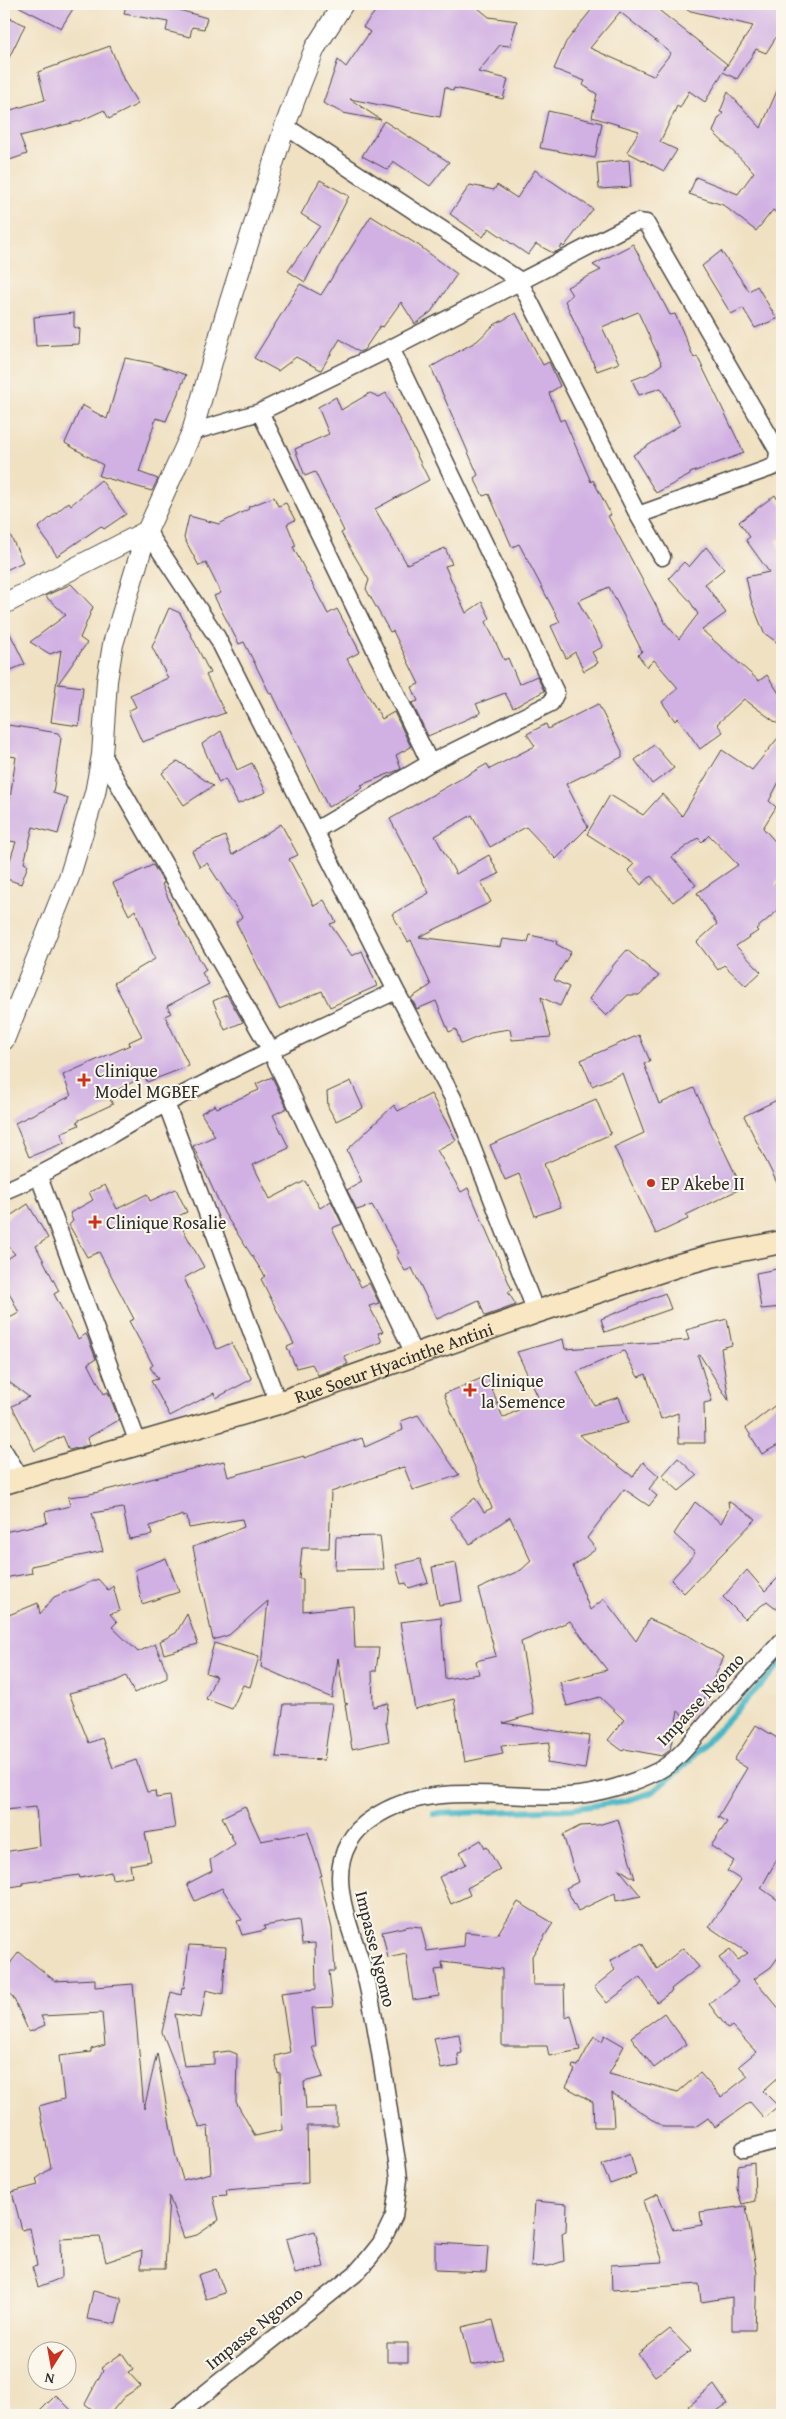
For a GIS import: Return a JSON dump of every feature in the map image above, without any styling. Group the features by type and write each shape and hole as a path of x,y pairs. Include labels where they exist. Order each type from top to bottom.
{"main road":[{"name":"Rue Soeur Hyacinthe Antini","path":"13,1481 278,1403 536,1312 711,1256 782,1242"}],"street":[{"path":"4,1040 70,875 94,794 102,755 107,681 113,644 147,530 192,432 225,317 285,126 315,48 342,4"},
{"path":"285,126 519,280 638,515 662,557"},
{"path":"192,432 260,412 391,348 519,280 632,224 646,223 778,451 777,462 773,467 638,515"},
{"path":"316,830 430,763 551,703 556,693 391,348"},
{"path":"260,412 430,763"},
{"path":"4,604 147,530"},
{"path":"147,530 217,637 316,830 396,992 453,1098 536,1312"},
{"path":"102,755 270,1049 415,1356"},
{"path":"4,1192 39,1177 166,1103 270,1049 396,992"},
{"path":"166,1103 278,1403"},
{"path":"39,1177 138,1443"},
{"path":"4,1450 13,1481"},
{"name":"Impasse Ngomo","path":"178,2415 355,2274 381,2244 394,2216 398,2179 397,2161 367,1984 342,1897 340,1876 343,1857 349,1840 361,1825 383,1810 406,1800 435,1796 572,1796 630,1782 659,1770 678,1756 694,1740 782,1640"},
{"path":"744,2149 782,2139"}],"building":[{"path":"14,4 76,4 61,28"},
{"path":"126,4 149,4 169,7 207,18 204,29 192,27 190,37 166,31 168,22 124,14"},
{"path":"381,4 473,4 489,17 517,21 510,46 500,45 478,72 508,79 503,99 454,88 453,91 445,87 440,117 350,99 381,120 343,113 323,103 338,60 346,67 370,32 363,27"},
{"path":"596,4 651,4 727,64 724,70 753,26 687,10 688,4 782,4 782,28 766,53 756,49 737,79 723,72 705,102 689,91 680,108 677,106 660,142 677,150 664,171 627,152 639,131 592,117 597,94 583,85 585,81 554,69 566,42","holes":["620,12 671,53 653,76 590,48"]},
{"path":"4,15 25,25 4,68"},
{"path":"110,46 124,81 138,104 109,119 104,110 80,121 20,136 27,154 4,162 4,96 6,95 11,110 45,100 38,72"},
{"path":"782,79 782,217 773,210 756,231 723,205 689,194 696,177 738,194 754,172 713,132 718,119 723,113 720,112 728,92 761,128"},
{"path":"548,111 602,123 595,158 540,148"},
{"path":"384,121 449,162 430,186 393,161 388,170 362,156"},
{"path":"629,160 631,187 599,189 597,163"},
{"path":"535,170 593,209 564,247 562,245 560,250 553,253 536,244 528,255 489,228 483,237 450,214 470,185 494,190 497,185 517,198"},
{"path":"320,180 349,196 305,282 288,271 320,226 301,214"},
{"path":"371,216 418,245 457,274 431,312 415,324 401,302 383,327 380,326 364,350 359,352 340,339 321,370 296,357 278,371 254,358 300,284 321,295"},
{"path":"633,244 670,315 675,314 694,358 697,356 744,453 690,473 690,475 656,493 633,455 680,425 661,388 639,395 632,380 648,374 662,364 638,312 602,327 619,363 597,371 565,301 572,295 567,287 601,270 593,265"},
{"path":"721,251 749,291 757,286 777,319 755,328 743,308 731,314 702,266"},
{"path":"74,313 74,327 80,329 79,344 36,346 34,317"},
{"path":"516,313 543,365 549,362 560,386 549,393 560,421 564,419 591,482 593,480 611,515 608,516 666,624 679,639 698,614 689,600 669,578 684,562 689,567 706,547 724,569 705,584 726,613 702,630 759,681 767,675 782,698 782,727 744,699 717,724 723,732 700,749 678,718 675,721 662,702 678,688 654,660 647,667 638,655 642,651 609,587 578,601 603,647 592,652 598,663 584,671 575,652 566,658 551,626 560,622 519,544 512,547 489,494 483,496 474,478 478,475 431,367 477,341 494,325"},
{"path":"125,358 151,363 186,375 166,421 156,418 139,472 158,479 152,491 99,476 103,465 65,443 82,405 107,419"},
{"path":"370,393 379,397 386,393 429,480 375,509 407,564 445,548 452,564 445,566 466,613 482,602 490,618 486,622 504,660 508,658 519,684 537,676 544,691 513,708 505,693 476,704 481,713 428,736 412,703 418,701 412,687 419,684 393,631 390,632 366,589 369,580 341,533 344,531 315,472 305,476 295,449 329,434 318,407 336,397 341,410"},
{"path":"101,480 126,514 104,529 101,526 57,556 38,528 69,502 71,505"},
{"path":"775,495 782,507 782,537 776,541 782,557 782,646 764,633 751,600 746,577 769,572 746,540 750,537 739,522"},
{"path":"274,497 278,506 286,503 295,520 287,524 296,546 293,547 328,614 337,609 360,652 347,659 382,719 394,712 411,747 396,755 401,769 361,785 363,788 328,807 272,693 270,694 244,642 239,644 214,596 221,593 206,563 199,566 184,538 189,516 219,524 249,509 248,507"},
{"path":"4,522 23,562 4,571"},
{"path":"71,584 93,607 80,638 87,643 58,684 83,687 79,726 51,722 61,650 50,654 30,642 66,615 45,596"},
{"path":"169,608 180,613 210,673 206,675 225,713 142,742 128,711 136,707 130,695 168,678 152,647"},
{"path":"4,621 25,664 4,673"},
{"path":"598,704 622,751 622,757 566,784 588,827 556,859 526,827 490,847 472,815 435,836 456,874 489,855 499,874 481,882 491,902 419,937 500,947 502,939 528,942 530,935 557,941 556,944 571,952 554,980 569,987 560,1006 541,997 551,1037 512,1040 510,1029 490,1032 461,1044 456,1029 449,1032 436,1001 417,1009 411,998 431,985 411,940 408,942 392,914 429,893 390,819 487,764 490,769 535,746 527,734 546,724 548,729"},
{"path":"8,725 58,733 61,738 53,793 68,798 58,834 33,827 24,863 28,865 21,884 4,878 16,842 4,840 16,757 4,755"},
{"path":"221,731 237,770 252,763 266,792 238,804 225,779 219,783 202,744"},
{"path":"782,733 782,776 769,801 776,807 763,828 782,849 782,878 775,884 782,893 782,907 756,929 758,931 736,946 761,972 746,986 724,965 718,970 697,942 717,924 697,893 738,865 709,835 702,842 698,838 672,857 696,885 673,902 651,876 641,885 628,870 634,864 587,834 610,795 643,815 662,794 682,816 722,750 752,770"},
{"path":"654,745 674,768 652,784 635,760"},
{"path":"178,761 213,786 184,805 162,773"},
{"path":"281,824 298,855 289,859 314,906 324,900 336,922 330,924 352,956 362,951 377,986 330,1007 322,991 279,1009 236,922 242,917 207,863 200,867 192,851 225,836 232,855"},
{"path":"153,865 164,883 162,884 180,925 206,970 202,973 209,984 167,1006 171,1013 165,1016 189,1066 147,1082 145,1076 107,1095 113,1104 77,1121 79,1125 61,1133 64,1143 29,1157 15,1123 71,1096 63,1075 130,1045 129,1042 142,1036 114,983 155,959 135,910 129,915 113,883"},
{"path":"627,950 659,976 639,995 628,995 606,1016 589,999 615,963"},
{"path":"227,995 243,1022 225,1030 213,1001"},
{"path":"639,1035 650,1061 644,1064 659,1104 694,1088 742,1188 686,1215 688,1219 656,1234 614,1147 644,1133 622,1073 592,1086 581,1060"},
{"path":"272,1077 287,1108 273,1115 289,1148 253,1165 270,1199 305,1181 320,1208 331,1201 342,1224 332,1228 361,1287 369,1283 379,1303 369,1306 383,1332 378,1333 382,1342 344,1356 348,1364 318,1375 312,1364 296,1368 287,1347 294,1344 261,1279 265,1276 224,1213 193,1146 215,1136 201,1113 215,1105 217,1108 259,1090 256,1084"},
{"path":"351,1081 363,1108 336,1121 328,1107 327,1092"},
{"path":"431,1094 456,1140 437,1150 461,1192 468,1188 512,1290 508,1292 516,1305 485,1316 479,1300 437,1319 412,1268 405,1271 396,1255 399,1253 372,1205 357,1210 347,1190 362,1182 347,1150 394,1105 398,1111"},
{"path":"596,1099 611,1134 544,1164 561,1207 535,1216 519,1174 505,1180 490,1145"},
{"path":"777,1100 782,1111 782,1193 744,1116"},
{"path":"105,1185 117,1209 147,1194 150,1201 176,1189 187,1212 176,1217 204,1267 184,1278 217,1349 231,1343 252,1379 216,1398 214,1393 170,1416 151,1381 158,1379 150,1367 153,1365 129,1321 134,1319 99,1252 87,1257 69,1225 73,1221 70,1213 93,1200 89,1192"},
{"path":"28,1204 48,1238 36,1246 59,1291 54,1294 78,1339 86,1334 96,1359 88,1363 104,1394 108,1392 119,1420 87,1438 89,1445 69,1450 63,1436 35,1451 12,1406 29,1397 9,1382 4,1373 4,1321 19,1313 4,1282 4,1261 15,1254 4,1242 4,1220"},
{"path":"782,1268 782,1307 761,1309 756,1273"},
{"path":"665,1293 671,1309 605,1332 601,1319"},
{"path":"727,1319 732,1345 721,1348 729,1401 700,1355 698,1356 712,1401 704,1403 705,1443 679,1443 678,1413 661,1419 646,1374 638,1377 624,1351 577,1372 594,1405 619,1397 628,1423 579,1435 633,1477 643,1462 659,1476 649,1489 657,1496 649,1506 624,1489 587,1538 596,1549 573,1566 590,1610 604,1599 636,1641 649,1619 689,1636 724,1657 701,1705 688,1720 678,1711 670,1750 662,1756 625,1749 623,1751 608,1740 624,1720 600,1697 567,1706 560,1682 607,1670 570,1621 521,1642 534,1714 503,1723 590,1736 585,1769 547,1763 550,1742 501,1746 503,1754 465,1762 454,1699 415,1709 400,1622 441,1617 445,1679 479,1674 476,1661 496,1656 478,1589 521,1570 531,1561 510,1517 470,1544 450,1517 475,1498 484,1512 492,1508 444,1394 487,1376 503,1418 539,1399 517,1352 563,1339 565,1349 689,1340 686,1330"},
{"path":"782,1400 782,1443 762,1454 746,1428"},
{"path":"418,1415 459,1475 413,1490 404,1467 331,1492 329,1548 302,1548 299,1579 303,1579 303,1611 353,1606 355,1648 379,1648 376,1671 372,1671 373,1707 388,1703 386,1723 389,1741 352,1749 345,1704 348,1704 345,1703 338,1658 332,1698 261,1667 268,1601 229,1635 213,1640 193,1547 244,1527 242,1519 189,1528 187,1516 183,1517 183,1515 150,1526 152,1535 129,1539 123,1508 92,1513 103,1551 31,1566 32,1573 4,1578 4,1532 47,1523 45,1512 70,1506 68,1497 86,1495 224,1461 228,1477 304,1456 304,1458 362,1438 365,1447 403,1430 401,1421"},
{"path":"678,1458 697,1476 679,1491 662,1476"},
{"path":"728,1501 756,1519 684,1593 671,1580 695,1553 674,1534 695,1502 721,1523 729,1508"},
{"path":"380,1536 384,1569 335,1570 336,1537"},
{"path":"166,1558 179,1592 142,1604 135,1570"},
{"path":"420,1559 428,1582 409,1588 406,1583 401,1584 396,1565"},
{"path":"456,1563 462,1601 439,1605 432,1567"},
{"path":"747,1570 765,1591 782,1574 782,1613 767,1601 745,1619 723,1597"},
{"path":"98,1579 108,1590 113,1586 120,1611 110,1614 117,1622 112,1627 138,1652 155,1644 167,1672 167,1678 134,1693 126,1676 114,1682 69,1693 89,1743 102,1738 113,1768 136,1760 147,1792 155,1791 156,1798 170,1796 175,1828 145,1833 151,1861 130,1865 132,1876 112,1879 111,1872 80,1878 79,1875 22,1883 23,1885 4,1888 4,1852 39,1846 36,1807 4,1810 4,1721 10,1720 4,1696 4,1617 38,1603 40,1614 54,1597"},
{"path":"187,1614 198,1644 164,1654 160,1641 176,1633"},
{"path":"214,1643 259,1657 250,1687 243,1685 232,1709 206,1699 216,1676 206,1673"},
{"path":"284,1704 332,1704 324,1760 276,1757"},
{"path":"756,1725 782,1741 782,1850 761,1888 782,1903 782,1952 771,1967 754,1979 782,2012 782,2074 763,2091 778,2106 764,2118 750,2102 715,2127 708,2118 695,2127 664,2127 612,2093 614,2127 594,2127 593,2102 566,2087 575,2070 572,2068 573,2065 578,2066 594,2036 602,2041 605,2035 624,2046 609,2074 678,2092 700,2073 721,2097 748,2076 739,2066 756,2052 732,2026 728,2029 709,2004 738,1982 719,1958 730,1950 738,1960 748,1953 709,1927 741,1880 727,1871 734,1861 711,1846 727,1822 718,1817 747,1768 734,1760"},
{"path":"245,1806 261,1841 308,1832 322,1876 320,1876 332,1929 335,1971 329,1971 333,2007 312,2008 316,2047 312,2047 323,2077 304,2082 306,2109 337,2108 337,2126 307,2126 308,2183 226,2190 227,2195 213,2196 219,2220 197,2235 184,2238 169,2196 165,2268 141,2268 142,2250 106,2262 100,2237 60,2239 61,2278 38,2287 32,2267 37,2266 30,2228 22,2230 12,2192 38,2185 36,2179 51,2168 39,2106 64,2099 59,2056 91,2052 91,2049 105,2045 102,2013 41,2016 45,2025 29,2032 13,1997 4,1989 4,1971 19,1952 55,1981 95,1979 95,1987 133,1984 144,2109 157,2053 175,2153 183,2180 211,2173 208,2126 200,2128 162,2032 171,1992 181,1995 182,1987 184,1988 189,1945 226,1947 223,1994 206,1990 201,2018 175,2014 184,2066 214,2064 214,2053 229,2051 237,2054 236,2102 255,2136 282,2130 280,2073 278,2074 275,2056 290,2052 281,1993 316,1989 315,1943 302,1944 299,1920 264,1926 265,1930 242,1935 237,1921 242,1920 222,1888 195,1901 187,1884 212,1871 210,1860 235,1844 222,1817"},
{"path":"618,1819 635,1879 618,1868 641,1896 616,1901 615,1893 578,1911 566,1888 578,1882 563,1835 580,1826 598,1825"},
{"path":"481,1840 500,1870 467,1888 470,1895 451,1904 439,1877 466,1864 460,1852"},
{"path":"518,1902 553,1923 532,1956 533,1985 564,1985 565,2017 571,2015 580,2050 549,2056 547,2046 502,2046 502,1969 442,1962 443,1969 435,1970 439,1996 413,2000 406,1954 388,1958 382,1932 410,1926 421,1927 427,1951 464,1946 465,1932 497,1935"},
{"path":"642,1943 657,1969 683,1948 699,1967 657,2002 640,1977 607,2003 594,1987 615,1970 610,1961"},
{"path":"664,2013 687,2044 654,2068 631,2037"},
{"path":"459,2034 462,2053 458,2054 459,2066 441,2069 434,2038"},
{"path":"630,2153 636,2175 610,2184 602,2165"},
{"path":"754,2163 755,2201 742,2204 737,2189 738,2166"},
{"path":"658,2194 673,2230 702,2225 700,2212 746,2206 757,2274 755,2330 732,2330 732,2297 701,2302 699,2284 612,2290 611,2265 663,2262 643,2201"},
{"path":"535,2201 567,2204 566,2231 562,2233 564,2261 549,2266 531,2267"},
{"path":"315,2231 324,2267 295,2274 286,2239"},
{"path":"435,2243 488,2246 486,2272 435,2270"},
{"path":"216,2269 225,2293 206,2299 198,2275"},
{"path":"93,2291 122,2298 116,2324 87,2319"},
{"path":"493,2320 503,2359 471,2365 462,2327"},
{"path":"670,2329 691,2351 655,2376 638,2354"},
{"path":"387,2343 408,2343 408,2362 387,2362"},
{"path":"122,2353 133,2369 128,2372 141,2386 124,2397 109,2415 100,2415 85,2404 103,2370 101,2368"},
{"path":"714,2385 727,2404 711,2415 695,2415 688,2406"},
{"path":"56,2395 76,2415 36,2415"}],"waterway":[{"path":"434,1814 572,1809 624,1801 651,1793 685,1765 782,1662"}],"place":[{"name":"Clinique Model MGBEF","path":"84,1080"},
{"name":"EP Akebe II","path":"651,1183"},
{"name":"Clinique Rosalie","path":"95,1222"},
{"name":"Clinique la Semence","path":"470,1390"}]}
